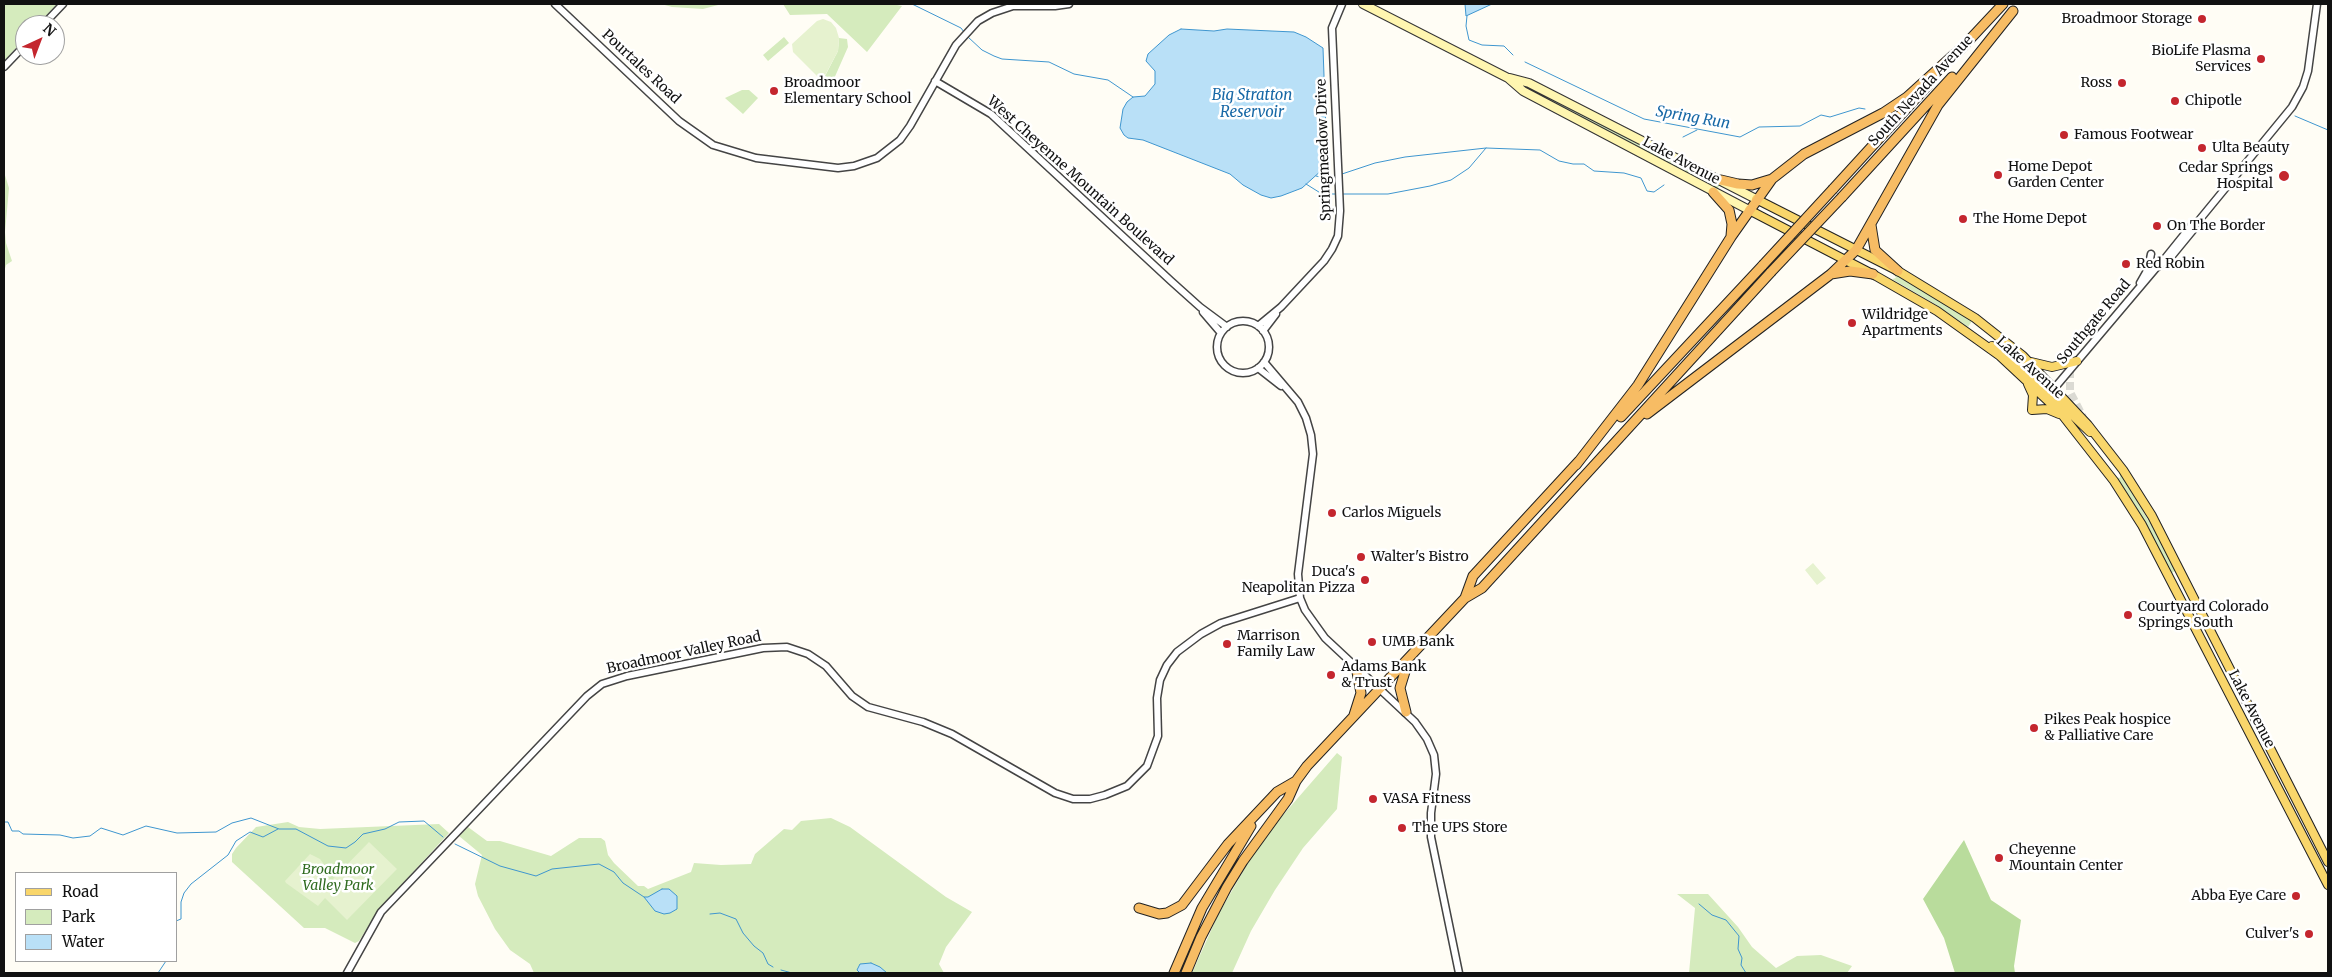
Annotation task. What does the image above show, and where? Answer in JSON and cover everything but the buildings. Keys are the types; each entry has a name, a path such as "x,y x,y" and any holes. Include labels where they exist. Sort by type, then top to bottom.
{"highway":[{"name":"South Nevada Avenue","path":"1576,465 2003,4"},
{"name":"South Nevada Avenue","path":"1610,448 2020,4"},
{"path":"1186,973 1201,937 1227,888 1248,853 1288,799 1296,781 1352,718 1465,598 1482,588 1610,448 1662,402 1831,274 1856,250 1938,105 2013,11"},
{"path":"1465,598 1473,576 1576,465 1638,385 1731,237 1756,199 1772,179 1804,154 1883,114 1907,97 1962,48"},
{"path":"1721,180 1752,185 1772,179"},
{"path":"1714,192 1729,210 1732,224 1731,237"},
{"path":"1871,225 1875,250 1898,271"},
{"path":"1831,274 1850,271 1873,274"},
{"path":"1406,712 1400,688 1408,659"},
{"path":"1352,718 1361,692 1356,667"},
{"path":"1139,908 1159,914 1167,913 1182,905 1228,844 1277,792 1296,781"},
{"path":"1174,973 1190,932 1216,882 1264,807"}],"main road":[{"name":"Lake Avenue","path":"1363,4 1508,78 1529,83 1898,271 1976,318 2026,359 2050,392 2063,416 2110,476 2142,525 2328,885"},
{"name":"Lake Avenue","path":"1508,78 1523,91 1873,274 1937,311 1977,339 2022,376 2050,392 2099,438 2138,492 2168,545 2328,862"},
{"path":"1977,339 2013,358 2050,392"},
{"path":"2026,359 2038,365 2052,367 2077,362"},
{"path":"2022,376 2031,390 2032,410 2047,409 2063,416"}],"street":[{"path":"53,15 63,4"},
{"name":"Pourtales Road","path":"555,4 679,121 713,145 763,159 829,168 854,166 877,158 900,140 935,81"},
{"path":"935,81 960,39 972,26 992,13 1013,6 1069,4"},
{"name":"Springmeadow Drive","path":"1260,329 1332,249 1339,229 1340,211 1332,28 1342,4"},
{"name":"Southgate Road","path":"2050,392 2162,262 2190,226 2196,224 2261,146 2298,97 2308,71 2317,4"},
{"path":"4,68 15,56"},
{"name":"West Cheyenne Mountain Boulevard","path":"935,81 991,114 1200,307 1226,327"},
{"path":"2132,297 2148,269 2151,254"},
{"name":"West Cheyenne Mountain Boulevard","path":"1200,307 1221,333"},
{"path":"1235,322 1244,322 1260,329 1268,345 1264,362 1250,373 1239,373 1225,367 1217,350 1221,333 1226,327 1235,322"},
{"path":"1264,362 1298,402 1306,418 1312,444 1298,565 1300,598 1316,628 1406,712 1427,739 1436,763 1431,837 1459,973"},
{"path":"1258,368 1286,389"},
{"name":"Broadmoor Valley Road","path":"347,973 381,912 587,696 602,684 627,676 763,648 792,648 808,654 826,666 852,696 868,707 923,722 952,734 1055,793 1073,798 1090,799 1127,786 1147,766 1158,736 1157,698 1160,680 1167,664 1178,652 1201,634 1221,623 1300,598"}],"green space":[{"path":"4,4 57,4 47,15 15,15 15,49 4,61"},
{"path":"661,4 722,4 703,9 672,7"},
{"path":"783,4 892,4 902,6 867,52 827,14 790,15"},
{"path":"823,19 831,22 836,28 839,38 838,51 822,81 793,52 792,44 817,21"},
{"path":"784,37 789,43 768,61 763,55"},
{"path":"839,38 847,39 848,47 833,81 825,76 838,51"},
{"path":"1530,89 1720,184 1717,190 1638,148"},
{"path":"742,90 749,90 758,98 743,114 725,98"},
{"path":"4,172 9,188 5,232 6,243 12,261 6,265 4,272"},
{"path":"1894,274 1972,321 1968,327 1935,304 1892,279 1896,278"},
{"path":"2120,473 2176,570 2172,573 2146,525 2115,477 2120,478"},
{"path":"1813,563 1826,578 1817,585 1805,570"},
{"path":"1337,753 1342,757 1337,809 1303,848 1275,890 1251,931 1232,973 1192,973 1218,915 1252,856 1277,822"},
{"path":"831,818 850,827 946,897 972,912 946,947 939,964 944,973 534,973 530,964 510,950 495,929 478,896 475,884 482,855 459,836 468,827 487,841 500,841 551,856 579,838 601,838 605,841 608,855 614,863 638,886 644,886 648,889 691,872 694,863 721,865 751,864 755,854 784,829 792,830 801,821"},
{"name":"Broadmoor Valley Park","path":"288,822 299,827 320,829 439,824 449,833 379,909 359,941 355,943 325,928 304,928 232,862 232,854 236,848 256,827"},
{"path":"1964,840 1991,900 2021,920 2014,966 2015,973 1955,973 1944,938 1923,899"},
{"path":"369,842 397,869 347,920 325,898 318,906 285,881 310,854 320,859 326,867 330,882"},
{"path":"1677,894 1708,894 1738,927 1752,947 1776,968 1797,956 1821,955 1852,966 1847,973 1689,973 1695,908"}],"water":[{"path":"1465,4 1492,4 1466,16"},
{"name":"Big Stratton Reservoir","path":"1181,29 1294,32 1323,48 1327,159 1323,169 1302,188 1271,198 1243,185 1230,174 1143,140 1128,138 1124,135 1120,128 1123,109 1127,102 1133,97 1145,96 1155,84 1155,71 1146,61 1148,54 1169,35"},
{"path":"662,889 669,889 677,896 677,909 670,913 664,914 655,911 644,897 648,897"},
{"path":"871,963 887,973 860,973 857,970 860,964"}],"waterway":[{"path":"912,4 961,28 964,32"},
{"name":"Spring Run","path":"1467,16 1466,26 1469,40 1482,45 1504,46 1513,55"},
{"path":"968,37 982,50 1002,59 1049,62 1074,74 1108,80 1133,97"},
{"name":"Spring Run","path":"1525,62 1644,119 1740,137 1759,127 1800,126 1821,115 1830,117 1859,108 1865,109"},
{"name":"Spring Run","path":"2295,116 2328,130"},
{"path":"1683,137 1697,130"},
{"path":"1342,174 1375,163 1405,157 1486,148 1540,150 1559,161 1584,164 1594,171 1624,173 1641,178 1647,191 1654,192 1664,185"},
{"path":"1342,194 1388,194 1451,180 1469,168 1486,148"},
{"path":"1316,176 1329,179 1336,177"},
{"path":"1306,184 1322,194 1338,194"},
{"path":"4,822 8,822 12,831 19,831 23,834 60,835 73,838 90,836 101,828 123,835 146,826 177,833 216,832 232,823 251,818 279,829 296,829 328,846 346,848 363,834 385,829 399,822 424,821 443,837"},
{"path":"178,920 181,919 181,902 184,893 191,884 228,855 236,841 250,832 263,837 278,829"},
{"path":"455,844 500,866 536,876 552,869 599,864 614,872 623,883 644,897"},
{"path":"1699,904 1712,915 1726,920 1739,936 1738,949 1742,958 1741,965 1746,973"},
{"path":"710,914 720,913 736,919 743,933 763,953 768,964 773,967"},
{"path":"158,973 165,962"},
{"path":"781,970 792,973"},
{"path":"795,973 801,973"},
{"path":"804,973 820,973"}],"tunnel":[{"path":"2070,370 2070,392 2083,417"}],"place":[{"name":"Broadmoor Storage","path":"2202,19"},
{"name":"BioLife Plasma Services","path":"2261,59"},
{"name":"Ross","path":"2122,83"},
{"name":"Broadmoor Elementary School","path":"774,91"},
{"name":"Chipotle","path":"2175,101"},
{"name":"Famous Footwear","path":"2064,135"},
{"name":"Ulta Beauty","path":"2202,148"},
{"name":"Home Depot Garden Center","path":"1998,175"},
{"name":"Cedar Springs Hospital","path":"2284,176"},
{"name":"The Home Depot","path":"1963,219"},
{"name":"On The Border","path":"2157,226"},
{"name":"Red Robin","path":"2126,264"},
{"name":"Wildridge Apartments","path":"1852,323"},
{"name":"Carlos Miguels","path":"1332,513"},
{"name":"Walter's Bistro","path":"1361,557"},
{"name":"Duca's Neapolitan Pizza","path":"1365,580"},
{"name":"Courtyard Colorado Springs South","path":"2128,615"},
{"name":"UMB Bank","path":"1372,642"},
{"name":"Marrison Family Law","path":"1227,644"},
{"name":"Adams Bank & Trust","path":"1331,675"},
{"name":"Pikes Peak hospice & Palliative Care","path":"2034,728"},
{"name":"VASA Fitness","path":"1373,799"},
{"name":"The UPS Store","path":"1402,828"},
{"name":"Cheyenne Mountain Center","path":"1999,858"},
{"name":"Abba Eye Care","path":"2296,896"},
{"name":"Culver's","path":"2309,934"}]}
